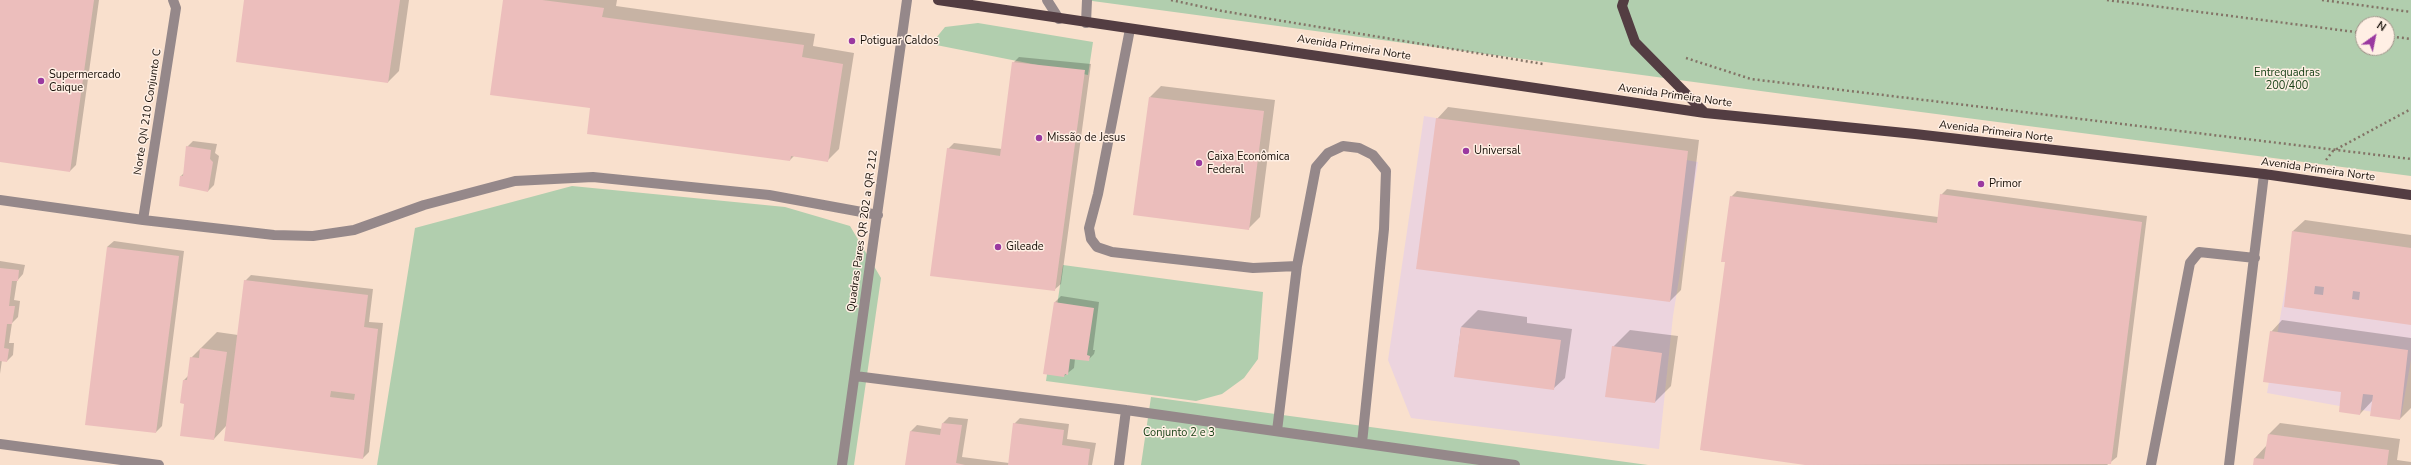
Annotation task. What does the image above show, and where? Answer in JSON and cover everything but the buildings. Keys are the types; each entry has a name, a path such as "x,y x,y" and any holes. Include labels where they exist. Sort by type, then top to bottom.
{"main road":[{"name":"Avenida Primeira Norte","path":"938,0 1705,113 1915,134 2264,174 2411,195"},
{"path":"1624,0 1622,6 1635,42 1705,113"}],"street":[{"name":"Quadras Pares QR 202 a QR 212","path":"842,465 907,0"},
{"path":"1047,0 1059,19"},
{"path":"1086,23 1087,0"},
{"name":"Norte QN 210 Conjunto C","path":"143,220 177,3"},
{"path":"1130,29 1098,194 1089,228 1091,239 1096,247 1112,252 1254,268 1297,266"},
{"path":"1277,431 1297,266 1316,166 1328,153 1344,146 1359,148 1373,155 1386,171 1384,229 1362,442"},
{"path":"2229,465 2264,174"},
{"path":"0,200 143,220 274,235 312,236 354,230 424,205 515,181 593,177 769,195 878,215"},
{"path":"2151,465 2190,263 2199,252 2255,258"},
{"path":"855,376 1126,410 1362,442 1515,465"},
{"path":"1119,465 1126,410"},
{"path":"0,444 159,465"}],"path":[{"path":"1171,0 1222,11 1551,65"},
{"path":"2107,0 2355,32"},
{"path":"2322,0 2411,12"},
{"path":"2395,37 2411,39"},
{"path":"1682,55 1688,59 1751,80 2333,151 2411,159"},
{"path":"2314,181 2333,151 2411,109"}],"shaded area":[{"path":"1424,116 1698,162 1673,316 1659,449 1411,418 1388,360"},
{"path":"2295,232 2411,252 2411,360 2401,417 2267,393"}],"green space":[{"name":"Entrequadras 200/400","path":"1085,0 2411,0 2411,176 1783,94"},
{"path":"978,23 1093,42 1088,75 931,44 945,27"},
{"path":"572,186 785,207 850,226 881,278 854,465 377,465 415,228"},
{"path":"1063,265 1263,292 1258,359 1244,378 1222,394 1196,401 1046,381"},
{"name":"Conjunto 2 e 3","path":"1151,397 1648,465 1141,465"}],"place":[{"name":"Potiguar Caldos","path":"852,41"},
{"name":"Supermercado Caique","path":"41,81"},
{"name":"Missão de Jesus","path":"1039,138"},
{"name":"Universal","path":"1466,151"},
{"name":"Caixa Econômica Federal","path":"1199,163"},
{"name":"Primor","path":"1981,184"},
{"name":"Gileade","path":"998,247"}]}
